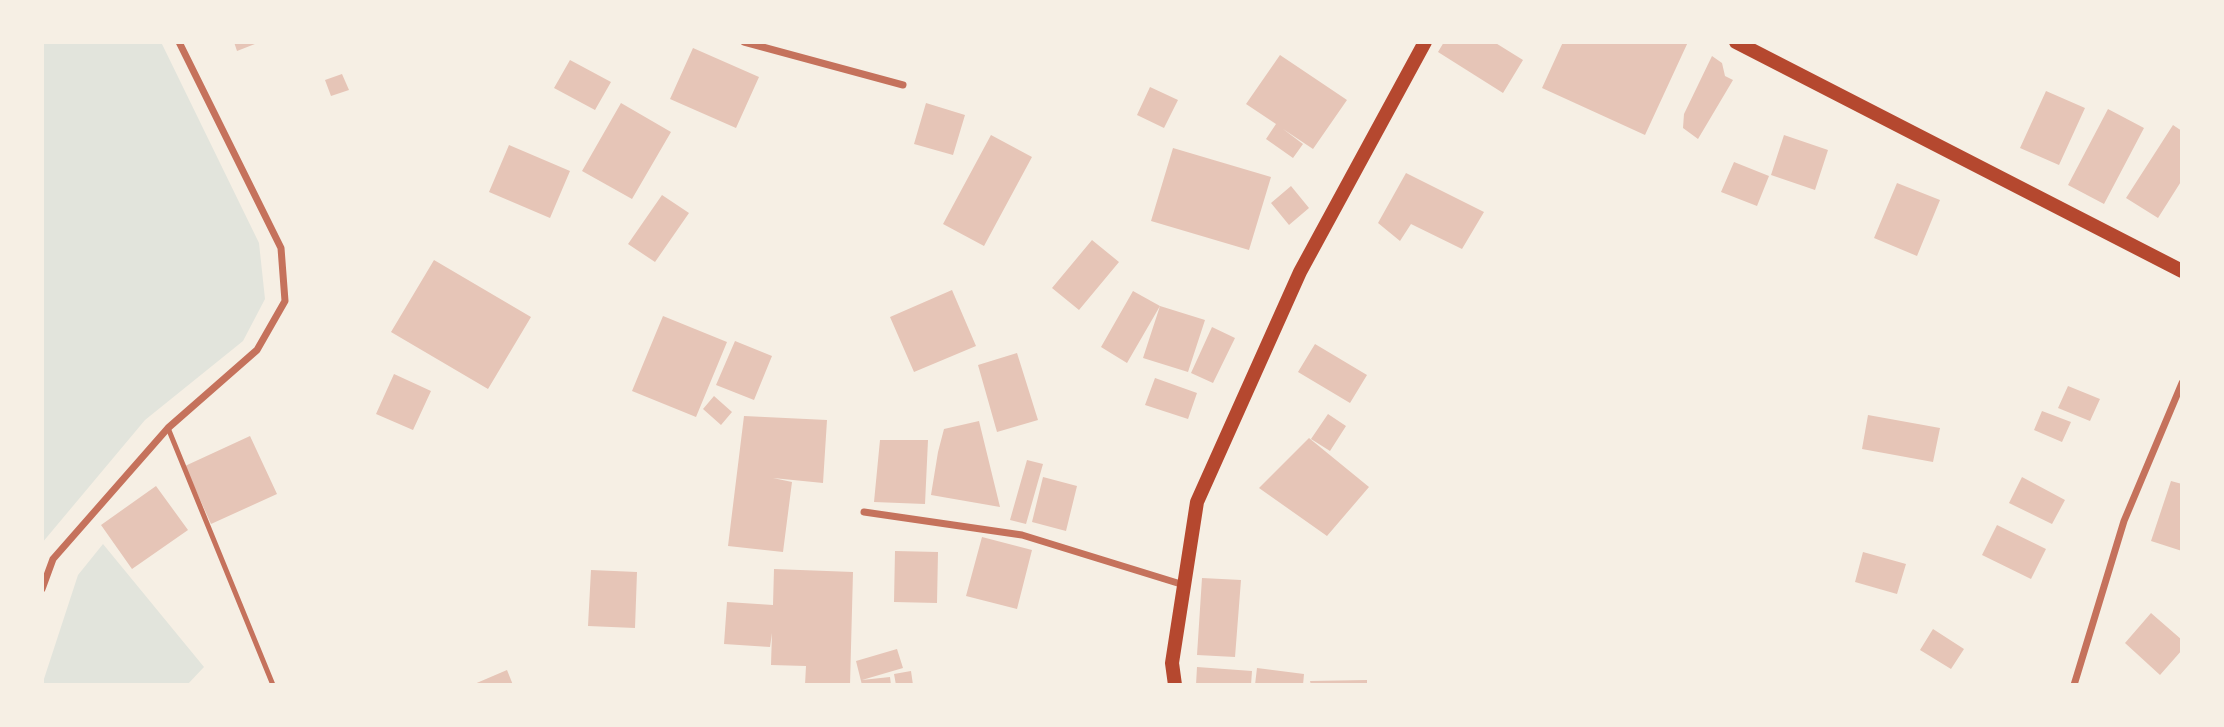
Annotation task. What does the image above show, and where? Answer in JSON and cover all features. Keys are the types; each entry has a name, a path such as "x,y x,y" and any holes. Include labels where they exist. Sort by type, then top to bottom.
{"main road":[{"path":"1175,685 1172,663 1197,502 1300,272 1425,42"},
{"path":"1736,42 2182,271"}],"street":[{"path":"42,589 53,559 167,428 257,350 285,301 281,247 179,42"},
{"path":"744,42 903,85"},
{"path":"2074,685 2124,522 2182,383"},
{"path":"864,512 1022,535 1184,585"}],"lane":[{"path":"167,428 273,685"}],"shaded area":[{"path":"42,42 161,42 259,243 265,299 243,341 145,420 42,543"},
{"path":"103,544 204,667 187,685 42,685 78,575"}],"building":[{"path":"234,42 260,42 237,51"},
{"path":"1444,42 1494,42 1523,60 1503,93 1438,52"},
{"path":"1563,42 1688,42 1645,135 1542,88"},
{"path":"693,48 759,77 736,128 670,99"},
{"path":"1280,55 1347,100 1313,149 1283,129 1303,144 1293,158 1266,139 1276,124 1246,104"},
{"path":"1712,56 1722,63 1725,76 1733,80 1698,139 1683,128 1684,114"},
{"path":"570,60 611,82 595,110 554,88"},
{"path":"342,74 349,90 331,96 325,80"},
{"path":"1150,87 1178,100 1164,128 1137,115"},
{"path":"2046,91 2085,108 2059,165 2020,148"},
{"path":"621,103 671,132 632,199 582,171"},
{"path":"926,103 965,115 953,155 914,144"},
{"path":"2108,109 2144,128 2104,204 2068,185"},
{"path":"2173,125 2182,131 2182,180 2158,218 2126,198"},
{"path":"991,135 1032,157 984,246 943,224"},
{"path":"1784,135 1828,150 1815,190 1771,175"},
{"path":"509,145 570,171 550,218 489,192"},
{"path":"1173,148 1271,177 1249,250 1151,221"},
{"path":"1734,162 1769,176 1757,206 1721,192"},
{"path":"1406,173 1484,212 1462,249 1411,224 1400,241 1378,223"},
{"path":"1897,183 1940,200 1917,256 1874,238"},
{"path":"1291,186 1309,208 1289,225 1271,203"},
{"path":"662,195 689,213 655,262 628,244"},
{"path":"1092,240 1119,262 1079,310 1052,288"},
{"path":"434,260 531,317 488,389 391,332"},
{"path":"952,290 976,346 914,372 890,317"},
{"path":"1133,291 1160,306 1127,363 1101,347"},
{"path":"1160,306 1205,320 1188,372 1143,358"},
{"path":"663,316 727,342 696,417 632,391"},
{"path":"1212,327 1235,338 1213,383 1191,373"},
{"path":"735,341 772,356 754,400 716,385"},
{"path":"1315,344 1367,375 1350,403 1298,372"},
{"path":"1017,353 1038,420 997,432 978,365"},
{"path":"394,374 431,391 413,430 376,414"},
{"path":"1155,378 1197,393 1188,419 1145,405"},
{"path":"2068,386 2100,399 2090,421 2058,408"},
{"path":"714,396 732,412 721,425 703,409"},
{"path":"2042,411 2071,422 2062,442 2034,430"},
{"path":"1328,414 1346,426 1330,451 1311,439"},
{"path":"1868,415 1940,428 1933,462 1862,449"},
{"path":"744,416 827,420 823,483 773,478 792,482 783,552 728,546"},
{"path":"979,421 1000,507 931,495 944,429"},
{"path":"250,436 277,494 211,524 185,466"},
{"path":"1309,438 1369,487 1327,536 1259,488"},
{"path":"880,440 928,440 925,504 874,502"},
{"path":"1027,460 1043,464 1026,524 1010,520"},
{"path":"1043,477 1077,486 1066,531 1032,522"},
{"path":"2022,477 2065,500 2052,524 2009,503"},
{"path":"2171,481 2182,484 2182,551 2151,541"},
{"path":"156,486 188,530 132,569 101,525"},
{"path":"1997,525 2046,549 2031,579 1982,555"},
{"path":"982,537 1032,550 1017,609 966,596"},
{"path":"895,551 938,552 937,603 894,602"},
{"path":"1863,552 1906,564 1897,594 1855,582"},
{"path":"774,569 853,572 850,685 805,685 806,666 771,665 772,633 770,647 724,644 727,602 773,605"},
{"path":"591,570 637,572 635,628 588,626"},
{"path":"1202,578 1241,580 1235,657 1197,655"},
{"path":"2151,613 2182,640 2182,650 2160,675 2125,643"},
{"path":"1933,629 1964,649 1951,669 1920,650"},
{"path":"897,649 903,668 862,680 890,677 891,685 862,685 856,661"},
{"path":"1197,667 1252,671 1251,685 1196,685"},
{"path":"1257,668 1304,674 1303,685 1255,685"},
{"path":"507,670 513,685 472,685"},
{"path":"911,671 913,685 896,685 894,674"},
{"path":"1367,680 1367,685 1311,685 1310,681"}]}
